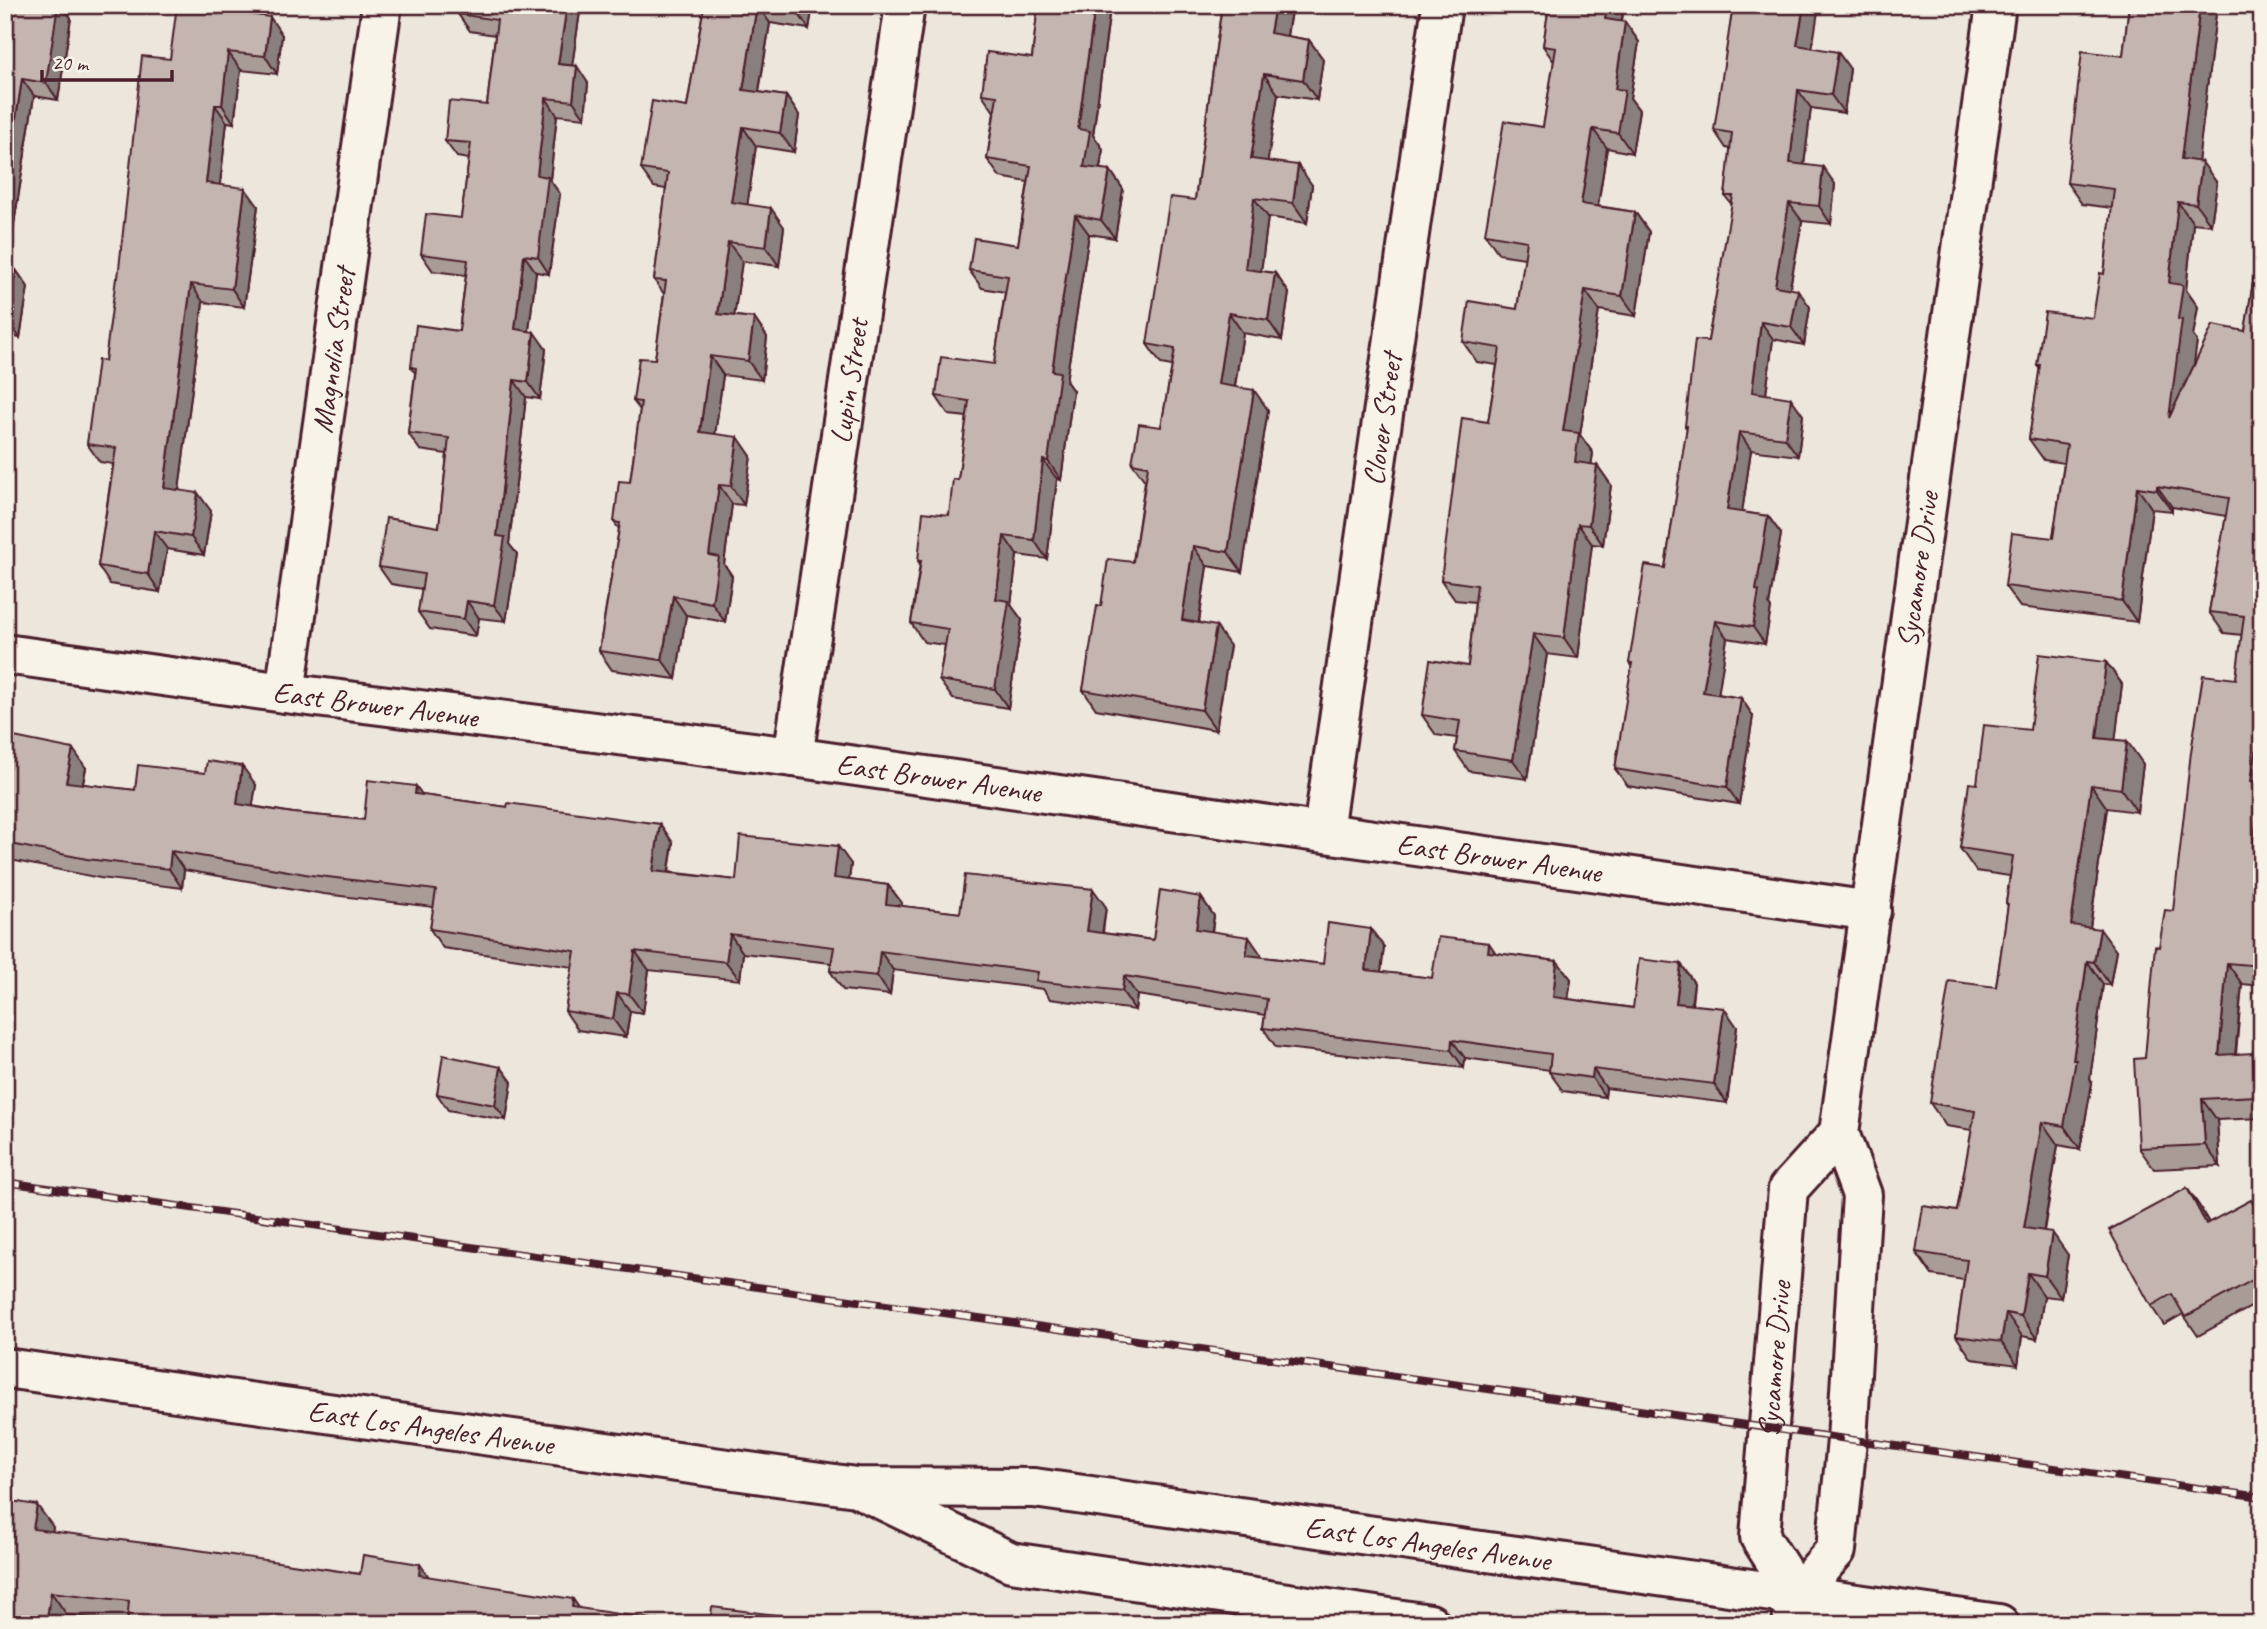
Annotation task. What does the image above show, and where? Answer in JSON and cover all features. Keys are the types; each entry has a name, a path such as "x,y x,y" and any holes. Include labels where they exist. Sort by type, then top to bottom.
{"main road":[{"name":"Magnolia Street","path":"285,693 382,5"},
{"name":"Lupin Street","path":"793,757 905,5"},
{"name":"Clover Street","path":"1323,831 1441,5"},
{"name":"Sycamore Drive","path":"1795,1610 1836,1550 1847,1440 1862,1195 1839,1133 1996,5"},
{"name":"East Brower Avenue","path":"5,654 285,693 793,757 1871,911"},
{"name":"Sycamore Drive","path":"1795,1610 1760,1537 1788,1189 1839,1133"},
{"name":"East Los Angeles Avenue","path":"5,1368 856,1487 1034,1488 1795,1610 1999,1624"},
{"name":"East Los Angeles Avenue","path":"856,1487 1011,1562 1430,1624"}],"building":[{"path":"5,5 58,5 46,83 22,79 5,188"},
{"path":"177,5 235,5 234,12 270,17 265,56 228,52 222,105 215,105 206,183 245,188 232,289 191,284 164,488 198,493 191,537 154,531 148,574 98,566 116,448 87,444 98,360 105,361 118,278 142,56 170,59"},
{"path":"459,5 567,5 558,64 577,66 573,101 546,98 537,175 548,177 538,257 524,255 515,329 534,332 528,382 514,380 497,536 505,537 494,605 467,601 464,619 418,612 424,574 379,567 386,518 439,527 449,438 408,433 416,368 411,367 416,325 459,331 468,260 421,254 426,214 461,218 471,143 445,141 449,101 487,105 497,20 458,14"},
{"path":"704,5 757,5 743,90 786,96 780,133 743,127 731,202 771,208 766,247 728,242 718,314 754,318 748,361 710,356 700,432 738,437 731,486 719,485 709,555 719,557 712,603 673,596 662,660 599,651 620,523 614,522 619,481 630,482 641,402 633,401 639,358 655,359 666,281 654,280 668,173 641,169 652,101 687,107"},
{"path":"764,5 797,5 796,10"},
{"path":"1038,5 1095,5 1078,129 1090,131 1084,167 1110,170 1101,220 1075,215 1052,371 1060,372 1048,461 1043,460 1034,540 1004,536 996,599 1009,601 995,689 939,680 948,629 911,623 921,561 918,561 923,512 949,515 953,479 958,480 969,401 936,396 941,357 994,364 1008,276 969,270 974,238 1018,245 1031,166 987,159 997,96 982,94 987,52 1032,58"},
{"path":"1222,5 1275,5 1270,33 1309,40 1303,80 1264,74 1251,159 1298,165 1293,203 1254,198 1245,269 1275,273 1268,320 1229,313 1218,384 1254,390 1228,552 1193,546 1182,620 1216,626 1202,710 1083,690 1108,559 1133,562 1148,466 1132,463 1139,424 1161,427 1175,349 1147,344 1170,197 1195,200"},
{"path":"1549,5 1607,5 1605,19 1625,22 1615,89 1625,90 1618,133 1593,129 1581,204 1635,212 1622,296 1585,290 1563,431 1579,433 1575,462 1597,465 1589,525 1578,524 1564,638 1533,634 1513,760 1455,751 1460,721 1422,715 1430,660 1468,666 1477,585 1441,580 1462,418 1488,422 1500,348 1463,342 1469,301 1517,309 1527,241 1485,234 1504,121 1543,127 1556,48 1543,46"},
{"path":"1733,5 1804,5 1797,45 1838,52 1831,95 1798,90 1790,163 1823,167 1819,206 1789,203 1775,286 1798,290 1791,327 1761,322 1752,392 1791,398 1785,438 1739,432 1727,510 1768,516 1753,627 1715,621 1703,692 1741,698 1727,787 1615,769 1645,565 1665,568 1687,426 1695,340 1708,341 1733,196 1725,196 1732,133 1714,130"},
{"path":"2129,5 2200,5 2181,159 2202,162 2196,204 2178,202 2169,283 2183,285 2178,319 2182,320 2169,418 2213,325 2245,331 2261,232 2257,230 2262,220 2262,713 2251,781 2261,782 2253,847 2262,848 2262,966 2227,963 2219,1055 2253,1053 2255,1096 2202,1099 2205,1145 2139,1148 2134,1059 2145,1058 2155,946 2159,947 2165,910 2173,911 2191,752 2203,675 2236,679 2244,616 2209,612 2229,498 2157,486 2157,490 2137,487 2122,601 2005,586 2012,533 2053,538 2067,445 2029,439 2040,365 2037,365 2045,312 2093,318 2100,273 2104,274 2114,189 2067,183 2082,51 2123,56"},
{"path":"5,269 16,270 8,321 5,320"},
{"path":"2039,654 2106,662 2097,738 2127,741 2121,789 2091,785 2071,925 2100,929 2094,962 2087,961 2073,1060 2076,1060 2064,1126 2042,1122 2024,1228 2052,1232 2045,1276 2028,1273 2021,1316 2006,1313 2001,1342 1956,1336 1967,1260 1916,1252 1923,1206 1957,1211 1975,1111 1930,1103 1949,981 1996,987 2008,904 2013,856 1960,848 1969,783 1977,784 1984,725 2030,730"},
{"path":"14,737 73,749 66,782 135,790 138,765 205,773 207,761 242,766 237,804 293,813 364,820 368,780 416,786 415,794 507,807 508,803 660,824 653,871 736,880 740,836 838,846 834,878 888,885 886,904 960,913 965,875 1093,889 1087,931 1153,940 1160,890 1201,897 1196,929 1249,937 1246,955 1323,964 1328,923 1371,929 1366,970 1432,978 1438,937 1489,943 1488,952 1557,961 1553,997 1633,1008 1639,959 1681,964 1676,1003 1724,1008 1714,1084 1593,1069 1592,1078 1549,1072 1551,1054 1452,1040 1451,1050 1263,1028 1267,999 1124,976 1122,991 1036,981 1038,972 880,951 877,976 830,971 834,947 730,934 726,962 635,951 629,994 617,993 613,1019 565,1011 575,951 430,929 436,890 311,875 171,851 169,869 87,859 5,843 5,762 9,762"},
{"path":"443,1055 501,1067 495,1105 437,1094"},
{"path":"2187,1188 2206,1224 2251,1200 2262,1219 2262,1275 2185,1317 2172,1294 2151,1306 2109,1230"},
{"path":"2262,1312 2262,1332 2255,1329"},
{"path":"5,1500 37,1505 33,1529 360,1574 363,1555 420,1564 419,1575 573,1599 572,1607 684,1624 127,1624 129,1601 51,1592 46,1624 5,1624"},
{"path":"712,1607 817,1620 816,1623 821,1624 710,1624"}],"railway":[{"path":"5,1182 2262,1497"}]}
